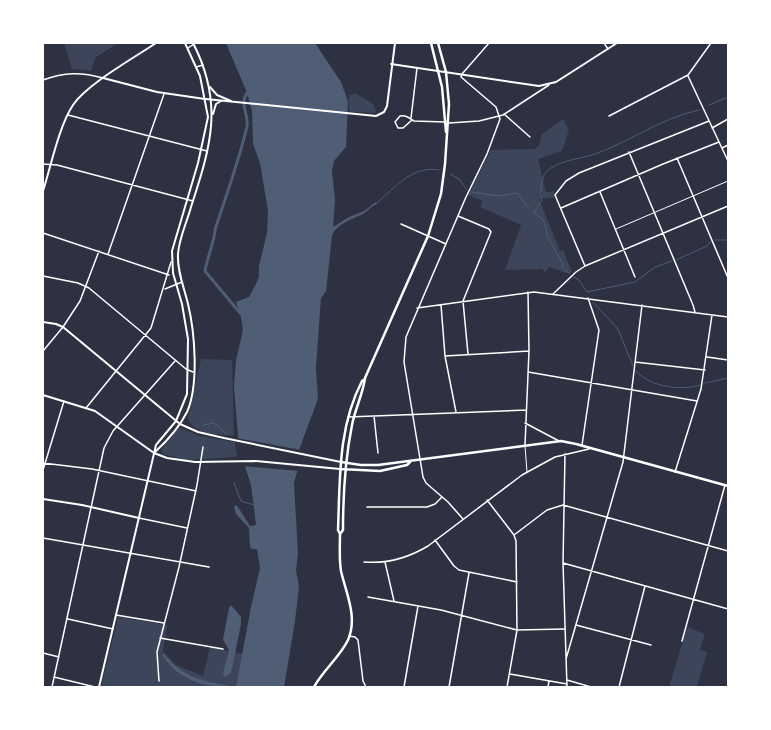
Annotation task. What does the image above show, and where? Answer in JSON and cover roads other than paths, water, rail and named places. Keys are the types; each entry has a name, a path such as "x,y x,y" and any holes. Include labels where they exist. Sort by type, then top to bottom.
{"main road":[{"path":"43,191 67,115 82,94 103,78 156,43"},
{"path":"99,687 156,446 176,421 186,400 189,372 189,345 186,321 171,262 173,244 187,200 208,117 205,99 196,68 185,43"},
{"path":"103,78 164,93 211,100 233,101 366,116 380,114 387,106 391,64 395,43"},
{"path":"431,43 440,71 445,104 447,145"},
{"path":"340,534 343,530 346,463 354,416 365,378 428,236 441,194 447,145 449,104 446,72 438,43"},
{"path":"391,64 537,86 549,85 617,43"},
{"path":"193,44 203,64 209,85 212,117"},
{"path":"209,85 217,95 233,101"},
{"path":"154,453 180,424 192,398 194,372 192,322 178,263 178,251 207,151 212,117 215,107 221,101"},
{"path":"43,322 56,324 63,327 176,421 198,432 346,463 369,466 406,461 411,462"},
{"path":"314,687 344,646 349,636 351,613 340,564 340,534 338,530 341,462 348,416 355,394 365,378"},
{"path":"43,395 95,412 154,453 177,460 201,462 230,460 380,471 407,465 411,462 420,460 524,445 561,442 624,457 727,486"},
{"path":"43,500 90,507 139,518"}],"street":[{"path":"462,519 425,481 412,414 404,351 408,330 417,308 487,154 499,123 500,116 496,107 462,78 461,75 488,43"},
{"path":"604,43 608,49"},
{"path":"609,116 688,75 711,43"},
{"path":"188,48 193,44"},
{"path":"196,68 203,64"},
{"path":"417,68 412,119 403,128 398,128 395,122 400,116 412,119 457,123 479,121 500,116 549,85"},
{"path":"43,80 62,74 75,73 103,78"},
{"path":"688,75 728,161"},
{"path":"108,254 164,93"},
{"path":"504,114 530,137"},
{"path":"67,115 207,151"},
{"path":"712,128 728,119"},
{"path":"585,266 555,193 564,182 575,175 629,152 709,121"},
{"path":"561,208 719,142"},
{"path":"722,148 728,145"},
{"path":"629,152 695,312"},
{"path":"678,158 728,278"},
{"path":"43,164 51,164 193,201"},
{"path":"599,191 625,250 635,277"},
{"path":"553,294 576,272 585,266 728,206"},
{"path":"458,216 489,229 491,234 463,301 468,354"},
{"path":"401,224 446,244"},
{"path":"43,233 169,274"},
{"path":"43,351 63,327 80,301 100,251"},
{"path":"86,408 146,336 154,323 169,274 171,262"},
{"path":"43,276 86,286 175,361 189,372 194,372"},
{"path":"164,289 182,282"},
{"path":"417,308 528,292 588,298 728,317"},
{"path":"524,445 529,351 528,292"},
{"path":"582,447 599,330 588,298"},
{"path":"441,305 445,356 456,412"},
{"path":"566,659 624,457 642,305"},
{"path":"676,472 705,370 712,315"},
{"path":"186,321 192,322"},
{"path":"445,356 529,351"},
{"path":"707,357 728,360"},
{"path":"52,687 68,619 90,507 107,441 175,361"},
{"path":"635,362 705,370"},
{"path":"528,372 697,401"},
{"path":"43,470 64,401"},
{"path":"348,416 526,410"},
{"path":"374,416 378,453"},
{"path":"525,423 561,442"},
{"path":"159,681 157,656 160,638 180,562 196,491 203,447"},
{"path":"364,562 385,562 413,554 436,540 487,500 527,472 549,459 589,449"},
{"path":"510,674 567,686 563,563 565,454"},
{"path":"44,463 99,471 196,491"},
{"path":"682,641 708,546 727,486"},
{"path":"367,507 427,507 436,504 442,497"},
{"path":"487,500 514,535 516,543 517,630 507,687"},
{"path":"514,535 546,510 563,505 728,551"},
{"path":"139,518 187,528"},
{"path":"43,538 209,566"},
{"path":"436,540 454,566 469,573 517,582"},
{"path":"385,562 395,602"},
{"path":"563,563 728,609"},
{"path":"449,687 469,573"},
{"path":"619,687 645,586"},
{"path":"368,597 461,615 517,630 564,629"},
{"path":"404,687 418,606"},
{"path":"116,615 164,623"},
{"path":"68,619 113,629"},
{"path":"576,625 651,646"},
{"path":"349,636 355,637 358,640 363,681 366,687"},
{"path":"160,638 223,649"},
{"path":"43,653 59,657"},
{"path":"54,677 95,687"},
{"path":"567,680 591,687"},
{"path":"548,687 549,681"}],"lane":[{"path":"616,229 728,181"},
{"path":"524,445 527,472"}],"waterway":[{"path":"240,313 205,271 215,230 244,139 247,126 244,101 247,93"},
{"path":"709,105 728,97"},
{"path":"541,192 542,181 546,172 556,165 606,150 671,119 699,110"},
{"path":"377,203 398,184 413,174 430,169 439,170"},
{"path":"450,174 459,179 467,190"},
{"path":"471,192 498,196 517,193 529,208"},
{"path":"534,212 542,201 541,197"},
{"path":"532,211 544,221 548,238 563,264 562,267 569,273"},
{"path":"715,240 728,240"},
{"path":"676,260 707,246 710,242"},
{"path":"574,277 579,280 587,292 635,282 655,267 672,261"},
{"path":"594,303 618,329 633,366"},
{"path":"636,371 649,381 666,386 684,388 700,385"},
{"path":"705,383 728,378"},
{"path":"204,425 214,423 226,433"},
{"path":"234,483 241,501 254,505"}]}
